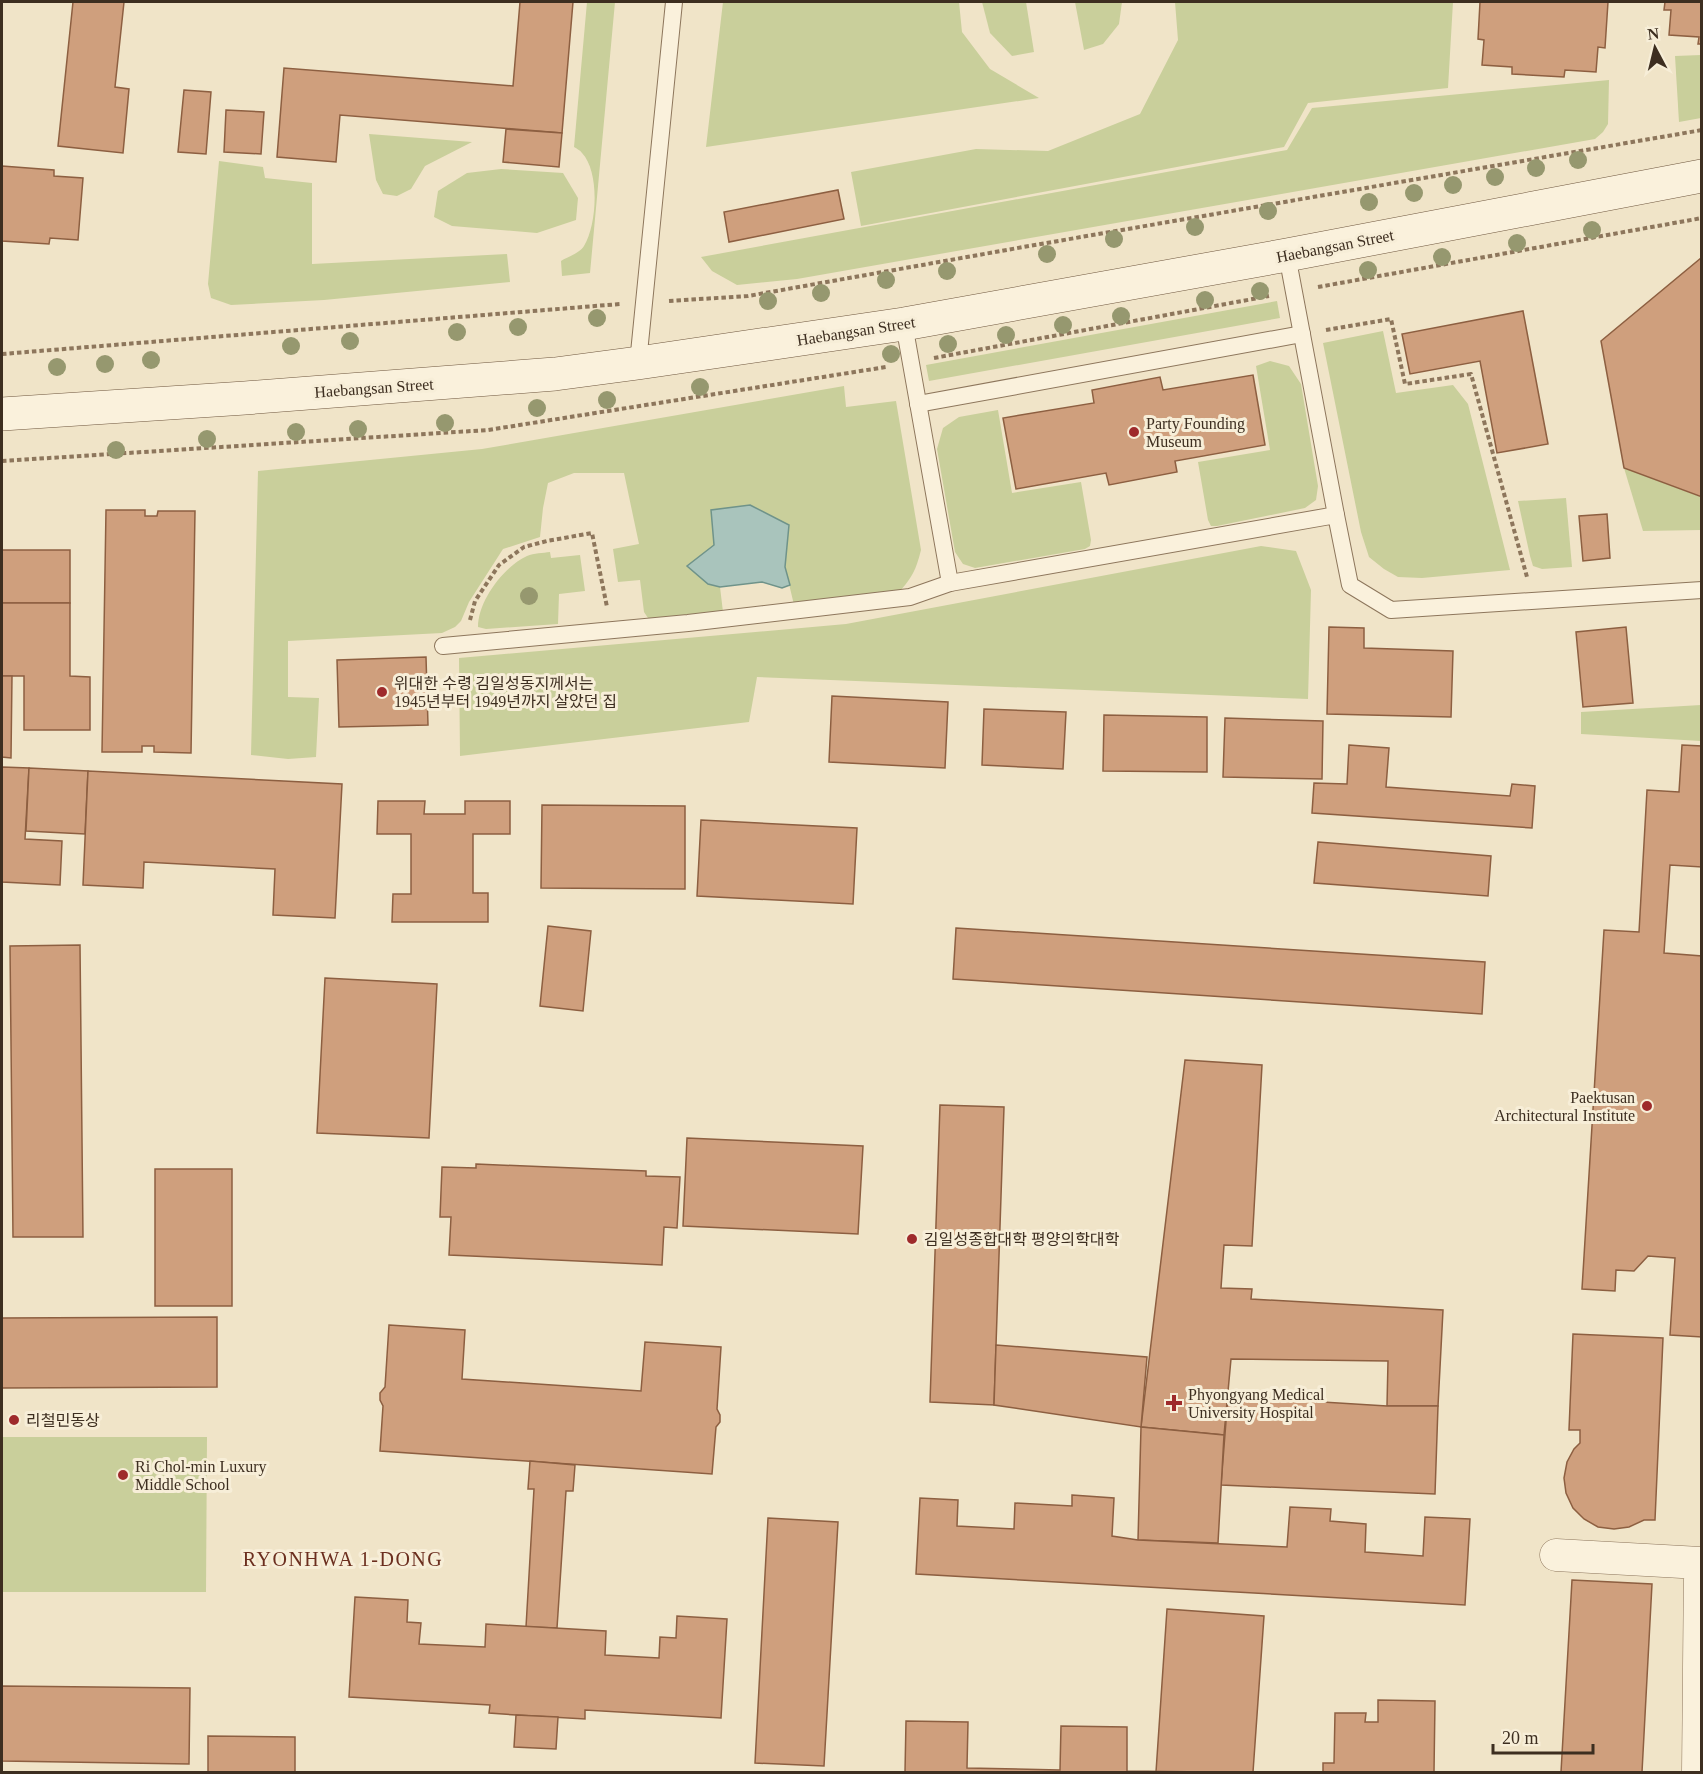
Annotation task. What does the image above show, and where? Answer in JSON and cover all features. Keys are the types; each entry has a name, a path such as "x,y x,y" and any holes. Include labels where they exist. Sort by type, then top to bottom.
{"main road":[{"name":"Haebangsan Street","path":"2,414 555,374 638,363 904,324 1287,255 1701,176"}],"street":[{"path":"1556,1555 1700,1563 1698,1773"}],"lane":[{"path":"638,363 674,2"},
{"path":"1287,255 1350,585 1391,610 1701,590"},
{"path":"904,324 950,583"},
{"path":"918,404 1302,333"},
{"path":"443,646 688,623 910,597 950,583 1336,515"}],"path":[{"path":"2,354 644,302 748,296 1701,130"},
{"path":"1302,333 1391,319 1405,384 1471,374 1533,601"},
{"path":"464,644 475,601 499,565 524,548 547,541 592,533 603,587"}],"green space":[{"path":"587,2 615,2 590,273 562,276 561,261 577,253 584,246 594,212 592,173 582,153 574,147"},
{"path":"723,2 959,2 962,32 990,69 1039,98 706,147"},
{"path":"982,2 1026,2 1034,52 1012,56 990,33"},
{"path":"1075,2 1122,2 1119,24 1103,44 1084,50"},
{"path":"1175,2 1453,2 1448,88 1308,103 1284,147 861,226 851,172 976,149 1048,151 1140,114 1178,40"},
{"path":"1701,55 1701,118 1679,122 1675,56"},
{"path":"1609,80 1608,124 1595,139 797,279 737,285 712,271 701,257 1287,150 1312,108"},
{"path":"369,134 472,142 425,166 411,189 397,196 383,194 376,180"},
{"path":"219,161 263,167 265,178 312,183 312,264 507,254 510,282 324,300 231,305 211,298 208,284"},
{"path":"501,169 563,173 578,198 576,220 537,233 452,226 434,217 438,191 467,173"},
{"path":"1277,301 1280,318 929,381 926,365"},
{"path":"1383,331 1396,393 1453,385 1468,404 1510,570 1422,578 1398,577 1369,557 1361,532 1323,343"},
{"path":"1270,361 1289,366 1301,384 1318,486 1316,500 1305,508 1211,526 1198,462 1270,450 1256,366"},
{"path":"844,386 846,407 896,401 921,550 913,573 899,592 794,605 785,567 789,525 714,545 708,584 720,587 723,612 648,618 644,612 640,580 618,582 613,549 639,544 624,473 574,473 548,483 540,537 503,549 469,602 461,621 455,627 442,633 288,641 288,697 319,698 316,757 288,759 251,755 258,471 482,449"},
{"path":"998,410 1012,493 1081,482 1091,540 1090,546 1085,549 975,568 963,564 955,552 937,449 943,428 959,417"},
{"path":"1624,468 1701,497 1701,530 1643,531"},
{"path":"1566,498 1572,567 1542,569 1533,566 1518,501"},
{"path":"1261,546 1296,551 1311,590 1308,699 757,677 749,722 460,756 459,658 846,624"},
{"path":"550,552 551,558 580,555 585,591 559,594 558,624 486,629 478,627 482,606 501,576 527,556"},
{"path":"1701,705 1701,741 1581,734 1581,712"},
{"path":"2,1437 207,1437 206,1592 2,1592"}],"water":[{"path":"750,505 789,525 785,567 790,585 782,588 762,582 720,587 708,584 687,566 714,545 711,510"}],"building":[{"path":"73,2 124,2 115,87 129,89 123,153 58,146"},
{"path":"520,2 573,2 562,133 340,115 336,162 277,157 284,68 513,86"},
{"path":"1480,2 1608,2 1605,48 1598,47 1596,72 1565,70 1564,77 1512,74 1512,67 1482,65 1484,40 1478,39"},
{"path":"1665,2 1702,2 1702,44 1698,44 1699,37 1669,35 1671,10 1664,10"},
{"path":"184,90 211,92 206,154 178,152"},
{"path":"226,110 264,112 261,154 224,152"},
{"path":"506,129 562,133 559,167 503,162"},
{"path":"2,166 54,170 54,176 83,178 78,240 50,238 49,244 2,241"},
{"path":"838,190 844,219 729,242 724,212"},
{"path":"1701,258 1702,497 1624,468 1601,341"},
{"path":"1523,311 1548,444 1497,453 1480,361 1410,374 1402,334"},
{"name":"Party Founding Museum","path":"1253,375 1265,445 1175,461 1177,472 1109,485 1106,473 1016,489 1003,418 1094,403 1092,390 1160,377 1163,390"},
{"path":"106,510 145,510 145,516 157,516 158,511 195,511 191,753 154,752 154,746 142,746 142,752 102,752"},
{"path":"1607,514 1610,558 1583,561 1579,516"},
{"path":"2,550 70,550 70,603 2,603"},
{"path":"2,603 70,603 70,676 90,677 90,730 24,730 24,676 2,676"},
{"path":"1329,627 1364,628 1364,648 1453,651 1451,717 1327,714"},
{"path":"1626,627 1633,703 1583,707 1576,632"},
{"name":"위대한 수령 김일성동지께서는 1945년부터 1949년까지 살았던 집","path":"426,657 428,725 339,727 337,660"},
{"path":"2,676 12,676 11,758 2,757"},
{"path":"832,696 948,702 945,768 829,762"},
{"path":"984,709 1066,712 1063,769 982,765"},
{"path":"1104,715 1207,717 1207,772 1103,771"},
{"path":"1225,718 1323,721 1322,779 1223,777"},
{"path":"1349,745 1389,748 1386,787 1510,796 1512,784 1535,786 1532,828 1312,813 1314,783 1347,784"},
{"name":"Paektusan Architectural Institute","path":"1682,745 1702,746 1702,867 1670,865 1664,953 1702,956 1702,1337 1670,1335 1675,1258 1648,1256 1634,1271 1616,1270 1615,1291 1582,1289 1604,930 1639,932 1647,790 1679,792"},
{"path":"2,767 29,768 25,839 62,841 60,885 2,882"},
{"path":"29,768 88,771 85,834 26,831"},
{"path":"88,771 342,784 335,918 273,915 275,869 144,862 143,888 83,885"},
{"path":"378,801 425,801 424,814 465,814 465,801 510,801 510,834 473,834 473,893 488,893 488,922 392,922 393,894 411,894 411,834 377,834"},
{"path":"542,805 685,806 685,889 541,888"},
{"path":"701,820 857,828 853,904 697,896"},
{"path":"1318,842 1491,856 1488,896 1314,883"},
{"path":"548,926 591,931 583,1011 540,1006"},
{"path":"956,928 1485,962 1482,1014 953,979"},
{"path":"80,945 83,1237 13,1237 10,946"},
{"path":"325,978 437,984 429,1138 317,1133"},
{"path":"1185,1060 1262,1065 1252,1246 1224,1245 1221,1288 1252,1289 1251,1299 1443,1310 1438,1406 1387,1406 1388,1361 1231,1359 1224,1435 1141,1427"},
{"path":"940,1105 1004,1107 994,1405 930,1402"},
{"path":"687,1138 863,1146 858,1234 683,1226"},
{"path":"476,1164 646,1171 646,1176 680,1177 677,1228 664,1227 662,1265 449,1255 451,1217 440,1217 442,1167 476,1168"},
{"path":"155,1169 232,1169 232,1306 155,1306"},
{"path":"217,1317 217,1387 2,1388 2,1318"},
{"path":"389,1325 465,1330 462,1379 641,1391 645,1342 721,1347 717,1409 720,1422 716,1427 712,1474 380,1451 383,1406 380,1393 385,1387"},
{"path":"1573,1334 1663,1338 1655,1520 1644,1520 1629,1527 1614,1529 1598,1527 1584,1519 1573,1508 1566,1493 1564,1478 1567,1462 1580,1443 1580,1430 1569,1430"},
{"path":"996,1345 1147,1357 1141,1427 994,1405"},
{"path":"1228,1396 1387,1406 1438,1406 1435,1494 1221,1485"},
{"path":"1141,1427 1224,1435 1218,1543 1138,1540"},
{"path":"530,1461 575,1465 573,1491 566,1491 557,1628 526,1627 534,1489 528,1489"},
{"path":"1072,1495 1114,1498 1112,1536 1138,1540 1287,1547 1290,1507 1331,1509 1330,1521 1366,1524 1365,1552 1423,1556 1425,1517 1470,1519 1465,1605 916,1574 920,1498 958,1500 957,1526 1014,1529 1015,1503 1072,1506"},
{"path":"768,1518 838,1522 824,1766 755,1763"},
{"path":"1572,1580 1652,1584 1642,1772 1561,1772"},
{"path":"355,1597 408,1600 407,1622 421,1623 419,1644 485,1647 486,1624 606,1631 605,1655 659,1658 660,1637 676,1638 677,1616 727,1619 721,1718 585,1710 585,1719 489,1713 490,1705 349,1697"},
{"path":"1167,1609 1264,1616 1253,1772 1156,1772"},
{"path":"2,1686 190,1688 189,1764 2,1761"},
{"path":"1378,1700 1435,1701 1434,1772 1323,1772 1323,1763 1334,1763 1335,1713 1366,1713 1365,1722 1378,1722"},
{"path":"516,1715 558,1717 556,1749 514,1747"},
{"path":"906,1721 968,1722 967,1768 1060,1770 1061,1726 1127,1727 1127,1771 1208,1772 905,1772"},
{"path":"208,1736 295,1737 295,1772 208,1772"}],"place":[{"name":"Party Founding Museum","path":"1134,432"},
{"name":"위대한 수령 김일성동지께서는 1945년부터 1949년까지 살았던 집","path":"382,692"},
{"name":"Paektusan Architectural Institute","path":"1647,1106"},
{"name":"김일성종합대학 평양의학대학","path":"912,1239"},
{"name":"Phyongyang Medical University Hospital","path":"1174,1403"},
{"name":"리철민동상","path":"14,1420"},
{"name":"Ri Chol-min Luxury Middle School","path":"123,1475"}],"district":[{"name":"RYONHWA 1-DONG","path":"343,1559"}]}
